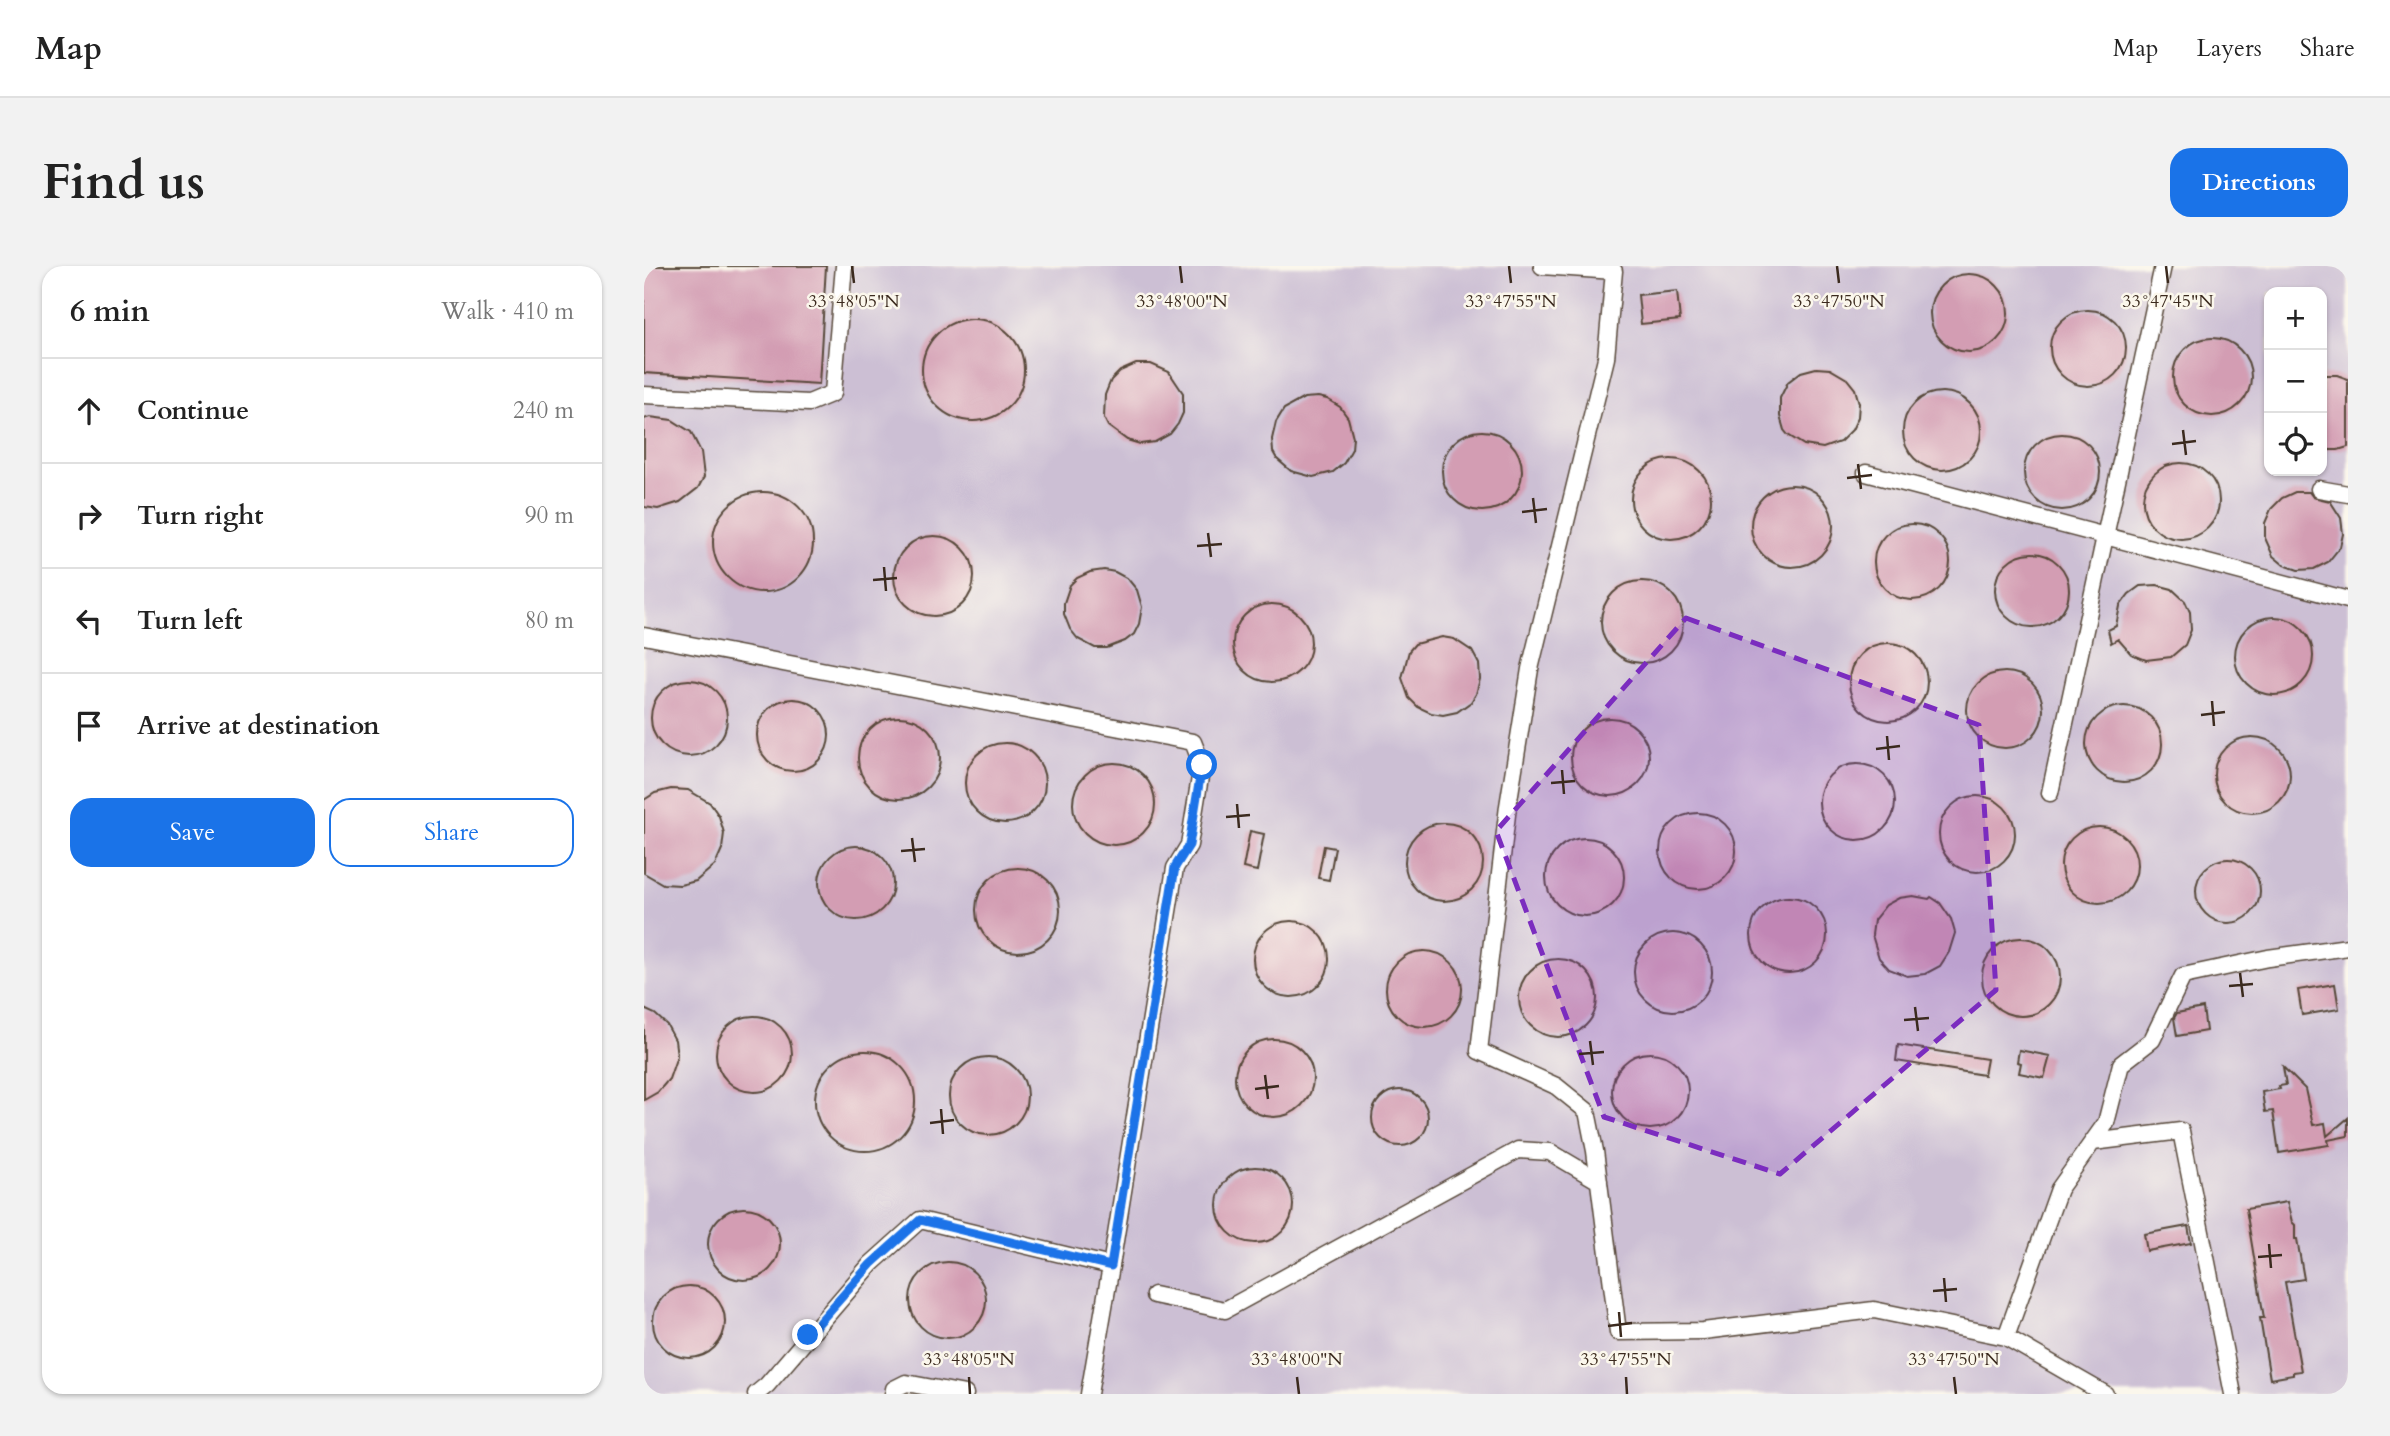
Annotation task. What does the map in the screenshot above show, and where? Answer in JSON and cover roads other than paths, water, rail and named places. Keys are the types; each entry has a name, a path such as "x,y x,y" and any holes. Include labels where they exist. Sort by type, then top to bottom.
{"lane":[{"path":"644,395 809,403 833,393 844,266"},
{"path":"1542,266 1614,271 1606,358 1530,669 1508,806 1479,1051 1556,1086 1587,1111 1599,1181 1618,1332 1703,1331 1874,1310 2006,1337 2105,1394"},
{"path":"2050,793 2163,266"},
{"path":"1866,473 2348,600"},
{"path":"2319,489 2348,494"},
{"path":"644,636 1192,742 1202,765 1189,845 1175,867 1089,1394"},
{"path":"2006,1337 2059,1189 2106,1123 2121,1064 2152,1040 2183,976 2268,958 2348,947"},
{"path":"2093,1142 2181,1130 2233,1394"},
{"path":"1154,1295 1225,1310 1518,1150 1550,1152 1599,1181"},
{"path":"756,1394 767,1385 871,1264 920,1220 1111,1266"},
{"path":"893,1394 894,1389 906,1383 965,1394"}]}
